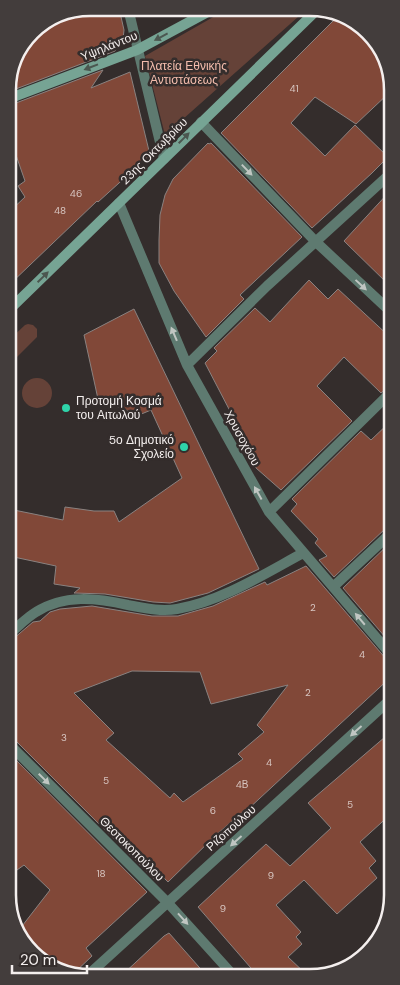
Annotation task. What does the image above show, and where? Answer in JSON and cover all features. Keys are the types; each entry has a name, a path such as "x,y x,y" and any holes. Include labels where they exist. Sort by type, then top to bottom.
{"main road":[{"name":"Υψηλάντου","path":"16,96 137,50 200,16"},
{"name":"23ης Οκτωβρίου","path":"16,303 311,16"}],"street":[{"path":"130,16 164,159"},
{"path":"201,122 316,242 384,306"},
{"path":"187,365 268,286 384,180"},
{"name":"Χρυσοχόου","path":"119,203 187,365 269,512 384,647"},
{"path":"269,512 384,399"},
{"path":"333,587 384,540"},
{"path":"16,628 35,612 56,602 77,598 99,600 152,610 176,610 202,603 251,581 303,553"},
{"name":"Ριζοπούλου","path":"95,969 384,705"},
{"name":"Θεοτοκοπούλου","path":"16,751 168,903 228,969"}],"green space":[{"name":"Πλατεία Εθνικής Αντιστάσεως","path":"215,16 299,16 165,135 145,56"},
{"path":"25,325 33,325 37,329 37,337 16,358 16,333"},
{"path":"37,378 48,382 52,393 48,404 37,408 26,404 22,393 26,382"}],"building":[{"path":"90,16 121,16 124,30 123,39 115,51 16,89 19,71 31,45 41,34 66,20"},
{"path":"333,21 343,24 359,34 369,45 381,71 384,98 356,124 315,97 291,123 325,156 355,125 384,153 384,161 312,228 221,133"},
{"path":"103,70 91,88 130,72 150,155 97,201 16,278 16,205 25,197 18,186 25,181 16,155 16,103"},
{"path":"208,143 211,143 302,237 240,295 244,299 206,337 174,291 159,263 159,240 160,215 165,195 173,179"},
{"path":"384,198 384,280 344,241"},
{"path":"309,280 328,299 338,289 384,332 384,391 381,393 344,357 317,386 352,421 281,490 256,468 230,411 205,363 217,351 214,348 255,308 270,322"},
{"name":"5ο Δημοτικό Σχολείο","path":"134,309 259,569 208,593 170,603 105,594 74,593 80,588 54,584 56,566 16,557 16,510 63,520 65,507 94,511 114,511 119,522 182,478 151,410 139,415 98,399 84,335"},
{"path":"384,428 384,530 334,577 319,560 327,556 315,543 318,539 291,511 297,504 292,499 361,431 371,440"},
{"path":"384,549 384,636 343,588"},
{"path":"306,566 384,657 384,683 246,811 216,835 168,882 163,877 157,882 16,741 16,636 33,622 40,621 50,612 60,609 92,606 152,616 178,616 213,606 265,582 267,585","holes":["132,671 200,672 211,704 288,685 257,725 264,732 238,754 243,759 183,802 174,793 170,798 106,740 114,733 74,693"]},
{"path":"384,738 384,820 360,842 376,861 369,868 377,878 337,914 304,880 276,905 301,932 296,937 302,944 288,957 301,969 252,969 198,907 266,844 290,866 331,828 308,803"},
{"path":"16,760 147,892 86,948 92,956 80,968 75,967 57,961 41,951 34,944 23,925 50,890 24,865 16,871"},
{"path":"169,933 201,969 129,969"}],"place":[{"name":"Προτομή Κοσμά του Αιτωλού","path":"66,408"},
{"name":"5ο Δημοτικό Σχολείο","path":"184,447"}]}
